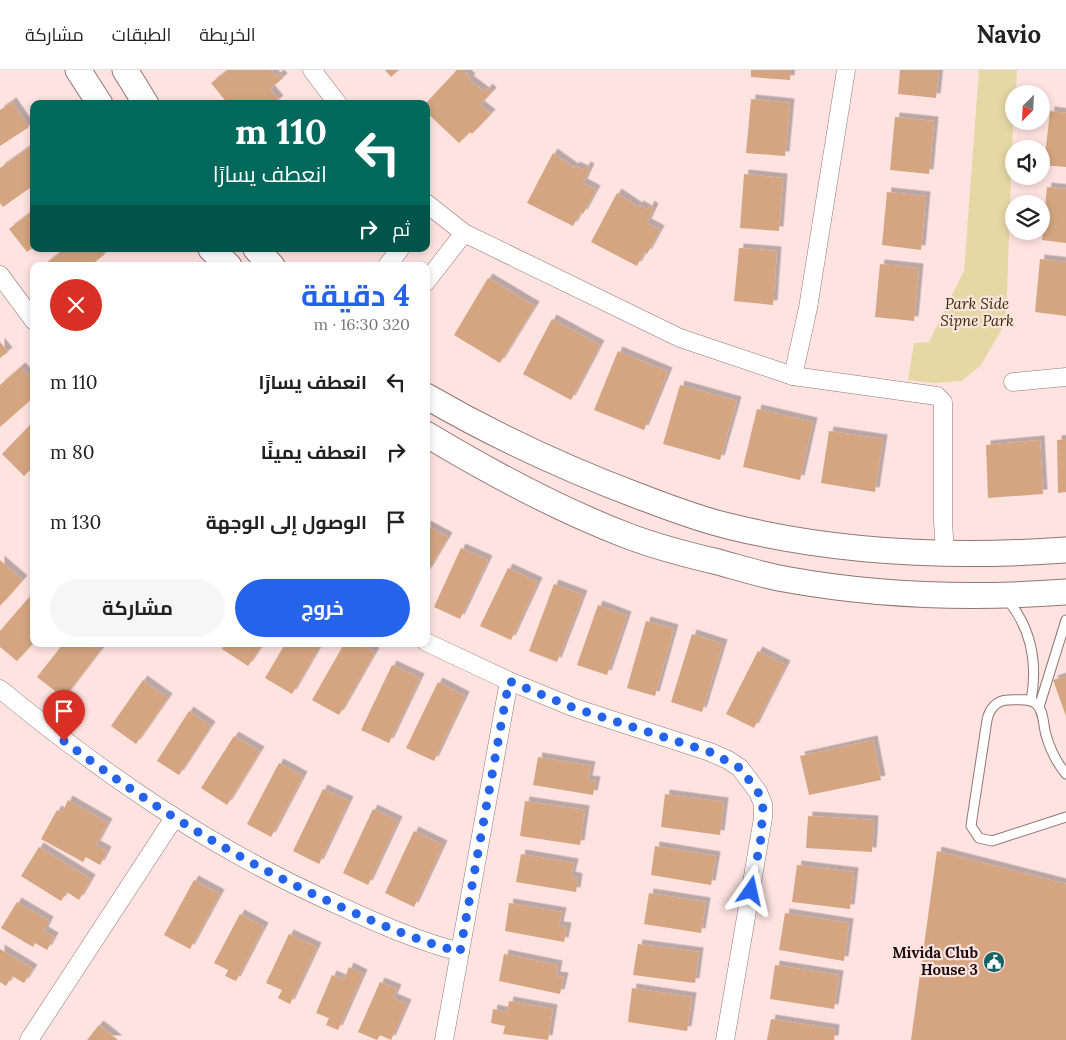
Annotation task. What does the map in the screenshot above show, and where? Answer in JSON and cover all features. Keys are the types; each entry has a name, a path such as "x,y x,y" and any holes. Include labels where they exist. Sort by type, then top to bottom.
{"street":[{"path":"78,70 97,100"},
{"path":"125,70 144,100"},
{"path":"312,70 335,100"},
{"path":"793,376 808,308 846,70"},
{"path":"430,208 464,233 680,338 793,376 937,396 943,402 943,521 945,554"},
{"path":"430,277 464,233"},
{"path":"214,252 225,262"},
{"path":"259,252 268,262"},
{"path":"390,262 398,252"},
{"path":"0,275 30,316"},
{"path":"1013,382 1066,377"},
{"path":"430,398 474,423 577,472 668,507 726,526 785,538 945,554 1066,550"},
{"path":"430,436 471,462 567,510 629,536 694,556 783,579 896,593 1005,597 1066,592"},
{"path":"430,644 509,681 574,708 710,752 740,768 758,792 763,804 762,832 725,1040"},
{"path":"444,1040 509,681"},
{"path":"0,689 101,768 174,818 297,888 426,943 460,952"},
{"path":"30,1040 174,818"}],"lane":[{"path":"1005,597 1015,609 1030,638 1035,669 1031,701"},
{"path":"1066,620 1039,707 1053,754 1066,774"},
{"path":"1039,707 1031,701 1005,700 998,702 988,713 971,826 979,838 992,841 1066,817"}],"green space":[{"name":"Park Side Sipne Park","path":"979,70 1017,70 1016,85 1005,85 1005,130 1013,130 1012,140 1005,140 1005,185 1011,185 1010,195 1005,195 1005,240 1009,240 1006,322 981,365 962,381 933,383 908,380 914,343 929,342 964,271"}],"building":[{"path":"228,70 271,70 276,77 280,74 283,78 270,89 279,100 225,100 211,83"},
{"path":"385,70 399,70 391,77"},
{"path":"457,70 462,70 471,78 469,80 485,92 488,88 492,92 480,105 491,114 472,134 470,132 459,143 430,116 429,100"},
{"path":"751,70 791,70 790,80 751,77"},
{"path":"900,70 939,70 936,98 898,94"},
{"path":"751,99 790,103 785,156 746,153"},
{"path":"12,102 29,127 0,146 0,110"},
{"path":"1050,111 1066,113 1066,167 1050,166 1050,140 1047,140 1048,130 1050,130"},
{"path":"895,117 934,121 929,174 890,170"},
{"path":"30,147 30,188 3,207 0,203 0,168"},
{"path":"553,153 574,168 575,166 584,170 586,166 590,168 583,183 596,190 583,214 580,213 573,226 527,203"},
{"path":"744,174 783,178 779,231 740,228"},
{"path":"1047,187 1066,189 1066,243 1042,240 1050,240 1050,195 1046,195"},
{"path":"887,192 926,196 921,250 882,245"},
{"path":"617,193 638,207 639,205 648,210 650,205 654,208 647,223 660,230 647,254 644,252 637,266 591,242"},
{"path":"30,213 30,250 27,252 9,229"},
{"path":"739,248 777,251 773,305 734,301"},
{"path":"61,252 103,252 105,254 95,262 48,262"},
{"path":"1040,259 1066,262 1066,316 1035,312"},
{"path":"880,264 919,268 914,321 875,317"},
{"path":"488,278 535,306 500,363 454,335"},
{"path":"552,319 600,345 571,400 523,374"},
{"path":"0,342 8,352 0,358"},
{"path":"618,351 668,372 644,430 594,410"},
{"path":"21,367 30,377 30,401 0,427 0,385"},
{"path":"680,385 737,401 720,460 663,444"},
{"path":"757,409 813,422 800,480 743,467"},
{"path":"30,425 30,470 24,476 2,454"},
{"path":"829,431 883,439 875,492 821,483"},
{"path":"1066,439 1066,492 1058,493 1057,440"},
{"path":"1040,440 1043,494 988,498 986,445"},
{"path":"430,527 448,537 430,567"},
{"path":"461,548 488,560 460,619 434,607"},
{"path":"0,560 23,580 0,606"},
{"path":"508,568 538,582 511,640 480,626"},
{"path":"554,584 583,595 557,662 529,651"},
{"path":"30,596 30,646 17,661 0,647 0,631"},
{"path":"598,605 627,616 607,675 577,665"},
{"path":"646,621 674,629 655,696 627,688"},
{"path":"692,634 723,644 702,712 671,702"},
{"path":"61,647 95,647 100,651 64,698 37,677"},
{"path":"223,647 261,647 248,666 222,649"},
{"path":"283,647 319,647 292,694 265,678"},
{"path":"342,647 366,647 375,652 339,715 312,700"},
{"path":"758,651 786,665 754,728 726,714"},
{"path":"392,665 420,678 389,743 361,730"},
{"path":"1066,676 1066,716 1053,680"},
{"path":"143,680 168,698 136,744 111,726"},
{"path":"438,682 465,696 434,761 406,748"},
{"path":"189,711 211,726 179,775 157,761"},
{"path":"234,736 260,751 227,805 201,788"},
{"path":"873,740 881,780 809,795 800,756"},
{"path":"538,757 591,766 588,780 596,781 593,795 533,785"},
{"path":"279,763 303,776 271,837 247,824"},
{"path":"323,789 349,801 319,864 293,851"},
{"path":"665,794 724,802 720,835 661,827"},
{"path":"68,800 108,823 96,845 107,851 100,865 86,857 83,862 41,839 57,810 62,813"},
{"path":"525,801 585,810 580,845 520,836"},
{"path":"373,809 398,821 368,885 343,873"},
{"path":"808,816 874,820 872,852 806,848"},
{"path":"414,831 443,845 414,907 385,893"},
{"path":"655,846 716,856 711,885 651,875"},
{"path":"39,847 91,879 79,900 67,892 61,901 21,876"},
{"name":"Mivida Club House 3","path":"937,851 1066,884 1066,1040 911,1040"},
{"path":"521,854 574,863 571,876 578,878 576,892 516,882"},
{"path":"797,865 854,872 850,909 792,902"},
{"path":"194,880 220,894 190,949 164,935"},
{"path":"649,893 706,902 701,933 644,924"},
{"path":"17,902 49,921 44,931 54,937 47,950 35,943 33,947 1,928"},
{"path":"509,903 562,912 559,926 567,927 564,942 505,931"},
{"path":"785,913 849,923 844,961 779,950"},
{"path":"240,914 264,927 236,981 225,976 228,970 214,963"},
{"path":"289,934 317,947 290,1004 278,998 282,990 266,983"},
{"path":"638,944 699,952 695,983 633,975"},
{"path":"0,949 33,969 24,983 12,976 6,986 0,982"},
{"path":"504,954 558,965 556,976 564,977 560,994 499,981"},
{"path":"775,965 839,975 834,1009 770,999"},
{"path":"349,967 363,974 338,1030 326,1025 329,1018 316,1013 332,975 344,980"},
{"path":"380,982 397,989 393,998 407,1004 391,1040 380,1035 377,1040 358,1032"},
{"path":"632,988 692,997 687,1031 628,1022"},
{"path":"509,1001 553,1009 548,1040 503,1034 505,1026 491,1023 493,1009 507,1012"},
{"path":"771,1019 835,1029 834,1040 767,1040"},
{"path":"99,1025 118,1040 87,1040"}],"place":[{"name":"Mivida Club House 3","path":"994,962"}],"route":[{"path":"64,741 152,805 215,843 297,888 426,943 460,952 509,681 574,708 710,752 740,768 758,792 763,804 761,838 751,891"}]}
